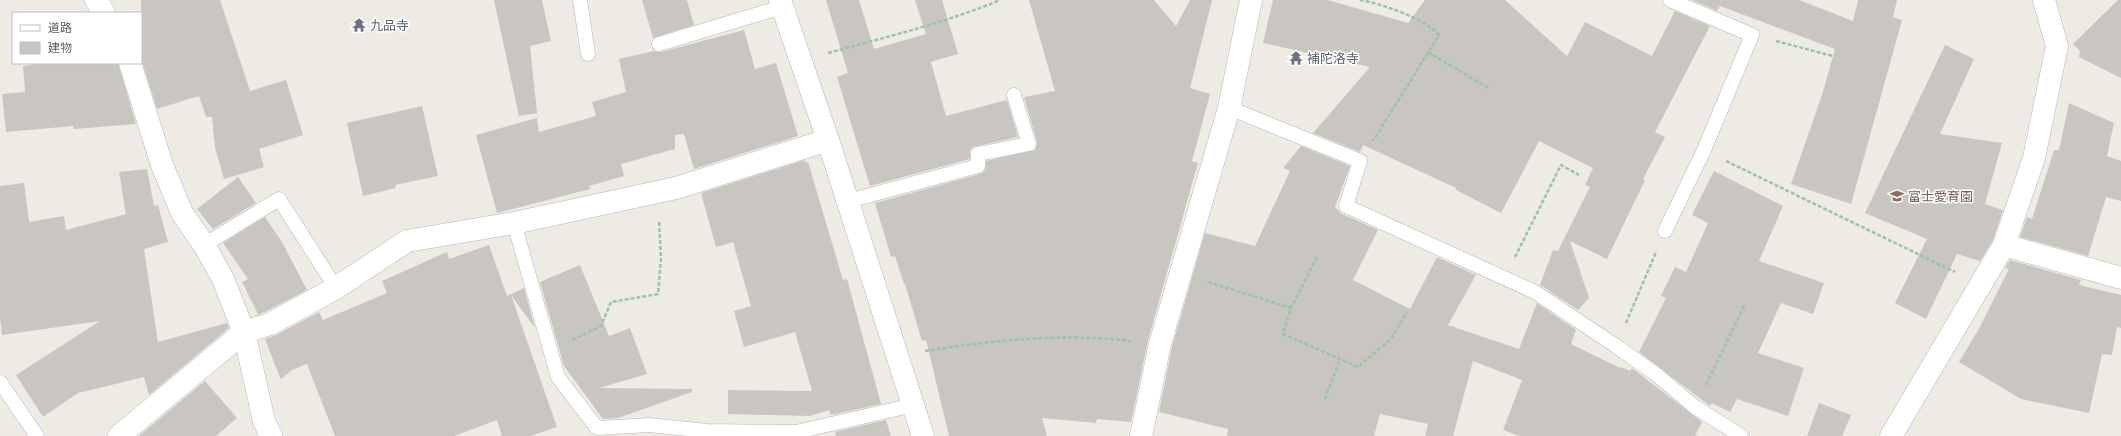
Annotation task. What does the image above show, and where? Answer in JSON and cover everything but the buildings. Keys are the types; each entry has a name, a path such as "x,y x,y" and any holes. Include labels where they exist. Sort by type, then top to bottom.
{"street":[{"path":"96,0 103,12"},
{"path":"1141,436 1160,344 1229,108 1251,0"},
{"path":"1891,436 2004,244 2034,158 2057,46 2044,0"},
{"path":"781,3 828,140 923,436"},
{"path":"130,64 162,165 182,213 204,245 223,279 244,332 264,421 271,436"},
{"path":"119,436 244,332 270,324 336,288 407,241 514,223 676,188 828,140"},
{"path":"2004,244 2121,278"}],"lane":[{"path":"580,0 588,54"},
{"path":"1665,231 1704,150 1752,35 1670,0"},
{"path":"659,44 781,3"},
{"path":"848,201 978,166 978,154 1028,144 1014,95"},
{"path":"1229,108 1360,161 1346,206 1535,292 1657,375 1695,407 1741,436"},
{"path":"204,245 279,199 336,288"},
{"path":"514,223 558,377 596,428 649,426 707,434 796,432 914,405"},
{"path":"0,382 37,436"}],"path":[{"path":"801,60 907,32 977,10 1000,0"},
{"path":"1360,0 1383,4 1432,27 1438,35 1360,161"},
{"path":"1752,35 1833,56"},
{"path":"1428,52 1488,88"},
{"path":"1704,150 1980,285"},
{"path":"1512,262 1561,165 1579,175"},
{"path":"550,348 601,326 611,302 658,294 661,259 657,192"},
{"path":"1616,346 1665,231"},
{"path":"1316,257 1291,308 1283,334 1358,367 1391,339 1407,312"},
{"path":"1180,274 1291,308"},
{"path":"1695,407 1745,304"},
{"path":"897,356 974,344 1026,338 1102,338 1160,344"},
{"path":"1325,399 1340,359"}],"place":[{"name":"九品寺","path":"359,25"},
{"name":"補陀洛寺","path":"1296,58"},
{"name":"富士愛育園","path":"1897,196"}]}
